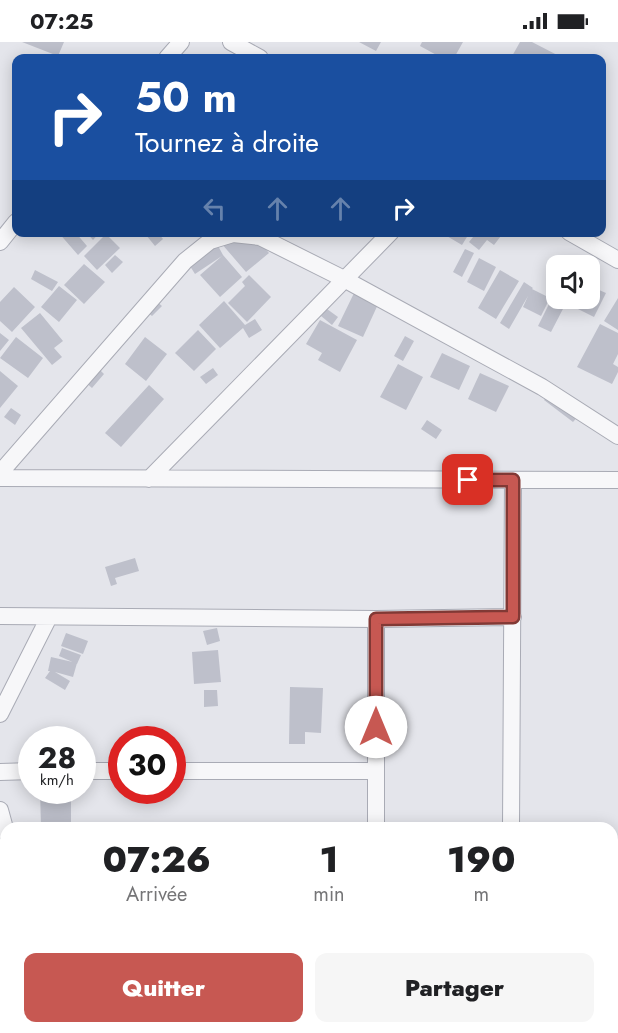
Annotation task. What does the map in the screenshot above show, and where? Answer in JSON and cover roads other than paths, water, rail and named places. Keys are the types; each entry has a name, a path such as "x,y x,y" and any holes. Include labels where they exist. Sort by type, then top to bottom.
{"street":[{"path":"170,54 181,42"},
{"path":"231,42 253,54"},
{"path":"0,242 12,227"},
{"path":"0,473 185,261 210,241 223,237"},
{"path":"260,237 344,279 542,387 618,436"},
{"path":"149,478 386,237"},
{"path":"578,237 618,260"},
{"path":"0,478 618,480"},
{"path":"511,822 513,480"},
{"path":"0,616 376,619 513,617"},
{"path":"0,714 49,616"},
{"path":"376,619 376,822"},
{"path":"0,771 18,771"},
{"path":"186,771 376,771"}]}
